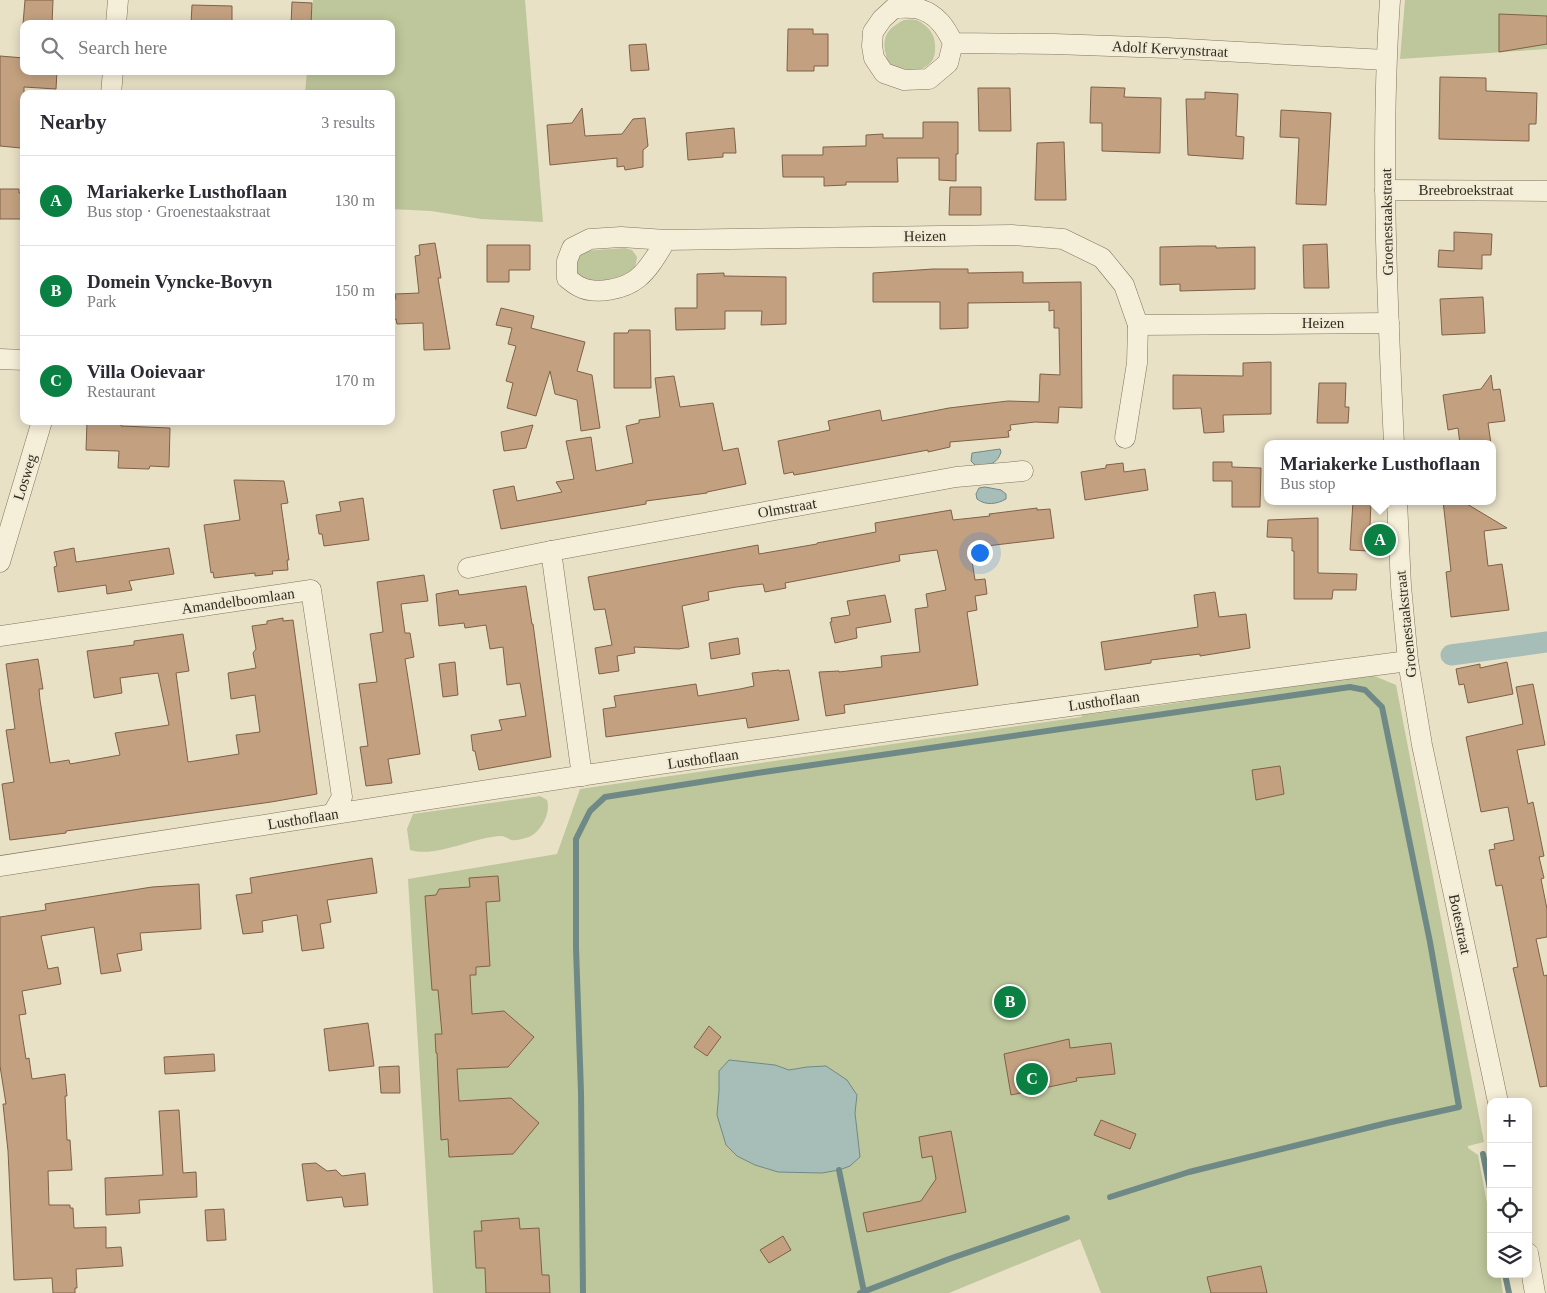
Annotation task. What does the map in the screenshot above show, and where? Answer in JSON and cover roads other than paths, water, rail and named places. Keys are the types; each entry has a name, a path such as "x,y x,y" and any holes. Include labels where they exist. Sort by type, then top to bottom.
{"street":[{"path":"116,20 118,0"},
{"name":"Groenestaakstraat","path":"1390,0 1386,60 1385,190 1388,323 1394,440"},
{"name":"Adolf Kervynstraat","path":"953,43 1158,47 1386,60"},
{"path":"111,90 112,75"},
{"name":"Breebroekstraat","path":"1385,190 1547,191"},
{"name":"Heizen","path":"666,240 656,257 638,278 622,287 600,291 580,288 567,278 567,261 572,248 590,239 621,237 666,240 1012,235 1063,239 1102,258 1124,286 1138,324 1137,363 1125,438"},
{"name":"Heizen","path":"1138,324 1388,323"},
{"path":"0,359 20,360"},
{"name":"Losweg","path":"0,562 41,425"},
{"name":"Olmstraat","path":"468,568 956,477 1023,472"},
{"name":"Groenestaakstraat","path":"1397,505 1401,586 1408,661 1422,745"},
{"path":"552,551 582,776"},
{"name":"Amandelboomlaan","path":"0,636 310,590 342,798 333,814"},
{"name":"Lusthoflaan","path":"0,866 582,776 1075,704 1408,661"},
{"name":"Botestraat","path":"1422,745 1497,1098"},
{"path":"1532,1267 1539,1291"}],"water":[{"path":"1000,449 1001,452 997,460 992,464 976,466 971,461 972,453"},
{"path":"985,487 1001,490 1006,494 1006,499 992,503 980,501 977,499 976,494 979,488"},
{"path":"729,1060 775,1065 789,1070 826,1066 847,1080 857,1095 855,1113 860,1157 850,1166 822,1173 778,1172 755,1165 737,1156 726,1145 717,1115 719,1071"}],"waterway":[{"path":"1451,655 1547,642"},
{"path":"583,1293 581,1092 576,948 576,839 590,811 605,797 764,772 1350,687 1365,690 1382,707 1430,942 1459,1107 1189,1172 1110,1197"},
{"path":"1483,1154 1490,1188"},
{"path":"839,1170 864,1292"},
{"path":"860,1293 949,1259 1067,1218"},
{"path":"1506,1278 1509,1293"}],"place":[{"name":"Mariakerke Lusthoflaan","path":"1380,540"},
{"name":"Domein Vyncke-Bovyn","path":"1010,1002"},
{"name":"Villa Ooievaar","path":"1032,1079"}]}
